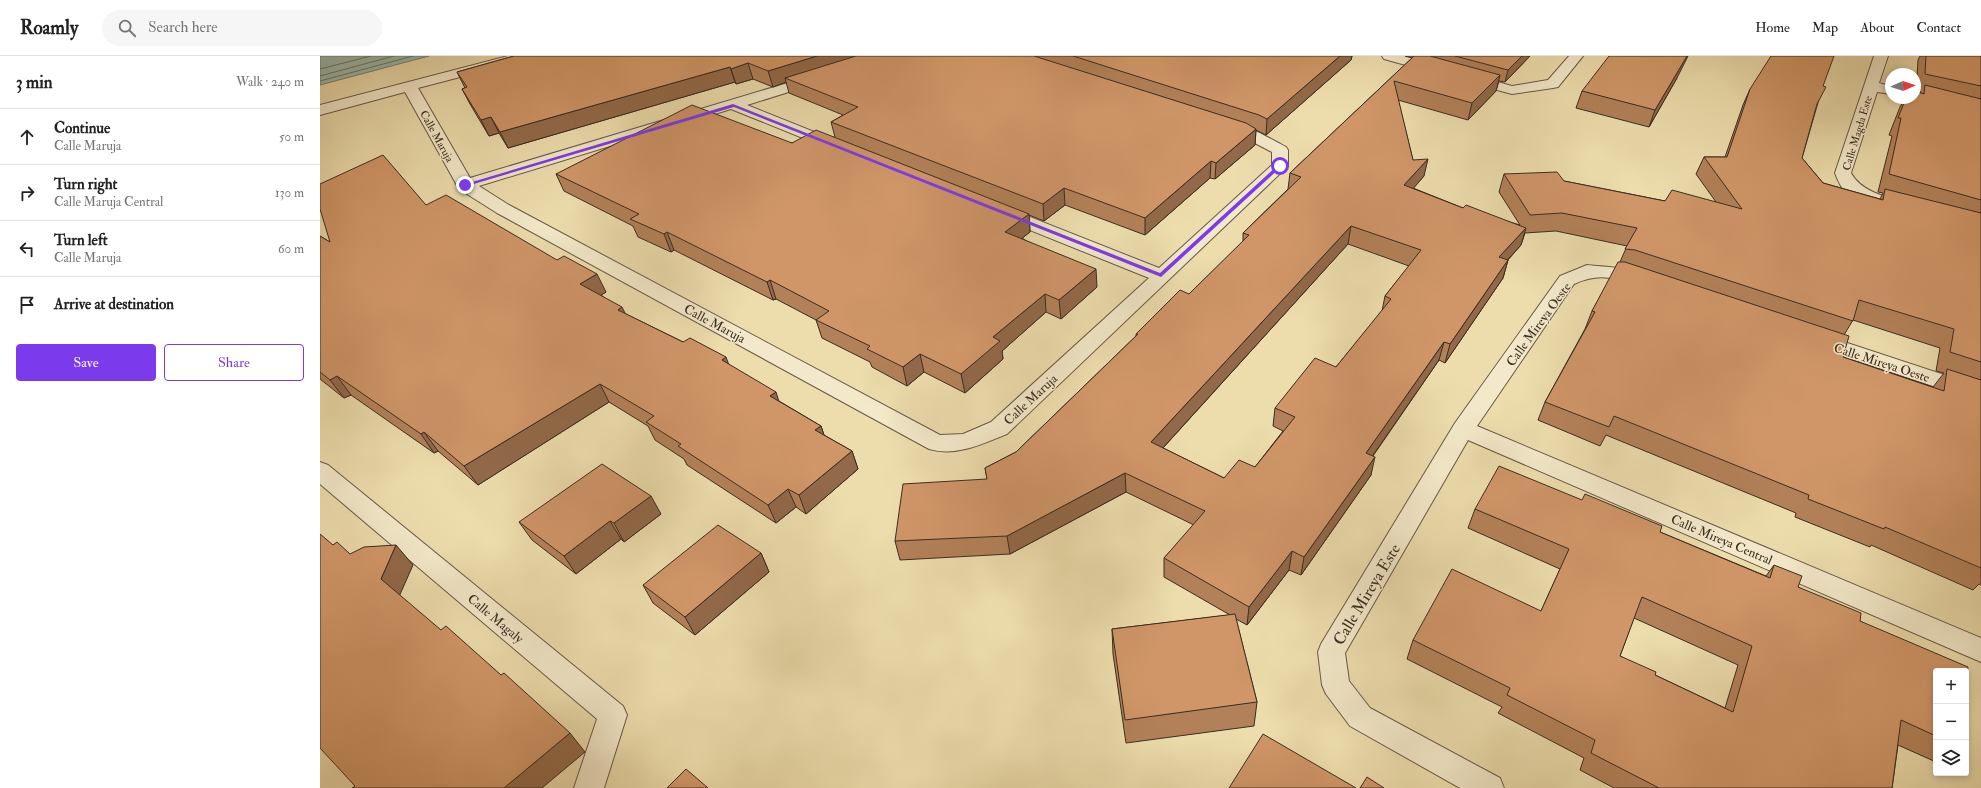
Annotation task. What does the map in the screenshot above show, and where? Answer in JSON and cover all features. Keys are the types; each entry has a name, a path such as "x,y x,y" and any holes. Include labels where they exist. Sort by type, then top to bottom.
{"street":[{"path":"320,110 524,56"},
{"path":"1389,56 1512,90 1553,84 1576,56"},
{"name":"Calle Magda Este","path":"1881,56 1843,173 1850,186 1877,200 1914,210"},
{"path":"465,185 830,75"},
{"path":"1871,86 1885,89"},
{"name":"Calle Maruja","path":"410,87 465,185 503,209 937,443 965,442 999,428 1280,166 1280,150 1251,135 1214,123"},
{"path":"734,105 852,152"},
{"path":"984,205 1161,276"},
{"name":"Calle Mireya Oeste","path":"1463,429 1567,280 1587,271 1620,274 1658,287"},
{"name":"Calle Mireya Oeste","path":"1800,334 1981,395"},
{"name":"Calle Mireya Central","path":"1463,429 1981,650"},
{"name":"Calle Mireya Este","path":"1463,429 1331,652 1336,685 1360,716 1489,788"},
{"name":"Calle Magaly","path":"320,471 613,715 589,788"}],"water":[{"path":"320,56 429,56 320,85"}],"building":[{"path":"514,56 817,56 768,71 748,63 731,69 730,67 500,132 491,117 481,120 462,89 467,87 457,72"},
{"path":"856,56 1034,56 1246,123 1256,129 1216,163 1211,161 1145,218 1064,188 1043,204 831,122 858,107 785,78"},
{"path":"1073,56 1340,56 1267,119 1259,115"},
{"path":"1414,56 1430,56 1500,75 1472,103 1394,81 1413,160 1428,159 1404,185 1463,208 1466,205 1526,228 1499,257 1508,260 1450,344 1444,342 1366,453 1375,457 1304,557 1292,551 1249,607 1164,558 1205,511 1125,473 1007,536 895,541 903,484 987,479 985,468 1016,452 1138,334 1136,334 1180,290 1189,294 1249,235 1243,233 1301,177 1290,173","holes":["1351,226 1421,250 1385,296 1391,299 1336,367 1315,358 1275,408 1295,417 1255,467 1239,460 1224,478 1151,442"]},
{"path":"1455,56 1522,56 1508,70"},
{"path":"1609,56 1687,56 1655,110 1582,91"},
{"path":"1771,56 1834,56 1823,86 1826,87 1817,104 1802,158 1823,183 1883,200 1885,189 1981,213 1981,362 1950,352 1954,329 1859,300 1853,321 1635,250 1625,249 1637,228 1562,213 1530,215 1504,174 1557,172 1564,181 1665,201 1672,190 1742,209 1704,157 1727,157 1750,89"},
{"path":"1926,56 1981,56 1981,86 1925,74"},
{"path":"1925,85 1981,99 1981,200 1889,174 1901,118 1898,118 1904,104 1921,104 1921,93 1924,94"},
{"path":"692,105 792,143 816,130 1029,214 1005,232 1096,269 1059,300 1045,294 993,337 1000,341 961,374 920,354 903,367 867,349 870,346 816,320 829,311 770,280 767,282 667,232 664,234 630,219 639,214 556,174"},
{"path":"383,155 426,205 446,195 557,260 564,256 597,274 580,284 622,307 618,310 683,342 690,338 726,357 722,360 776,392 770,396 821,426 815,430 852,451 799,495 788,489 768,505 678,446 681,444 646,422 654,416 600,384 464,466 424,432 421,434 337,376 330,380 320,372 320,236 330,242 320,209 320,184"},
{"path":"1618,262 1625,262 1849,336 1843,357 1944,391 1947,369 1981,380 1981,568 1885,527 1884,529 1808,499 1809,495 1614,416 1609,427 1545,402 1595,312 1592,311"},
{"path":"602,464 651,496 614,523 610,521 564,556 519,522"},
{"path":"1499,466 1582,500 1585,494 1662,526 1660,532 1770,578 1774,565 1802,576 1798,587 1861,613 1860,621 1968,668 1933,668 1933,735 1901,720 1892,788 1659,788 1591,753 1595,740 1507,695 1510,688 1413,640 1452,569 1541,611 1569,549 1475,509","holes":["1642,597 1752,646 1733,712 1655,675 1656,672 1620,656"]},
{"path":"718,525 761,553 685,617 643,585"},
{"path":"320,534 333,545 337,542 350,554 364,547 396,545 381,579 441,630 446,626 501,675 504,673 570,733 504,788 352,788 355,786 320,748"},
{"path":"1235,614 1257,702 1125,720 1112,629"},
{"path":"1263,734 1356,788 1229,788"},
{"path":"686,769 708,788 667,788"},
{"path":"1367,777 1384,788 1360,788"}],"route":[{"path":"465,185 734,105 1161,276 1280,166"}]}
